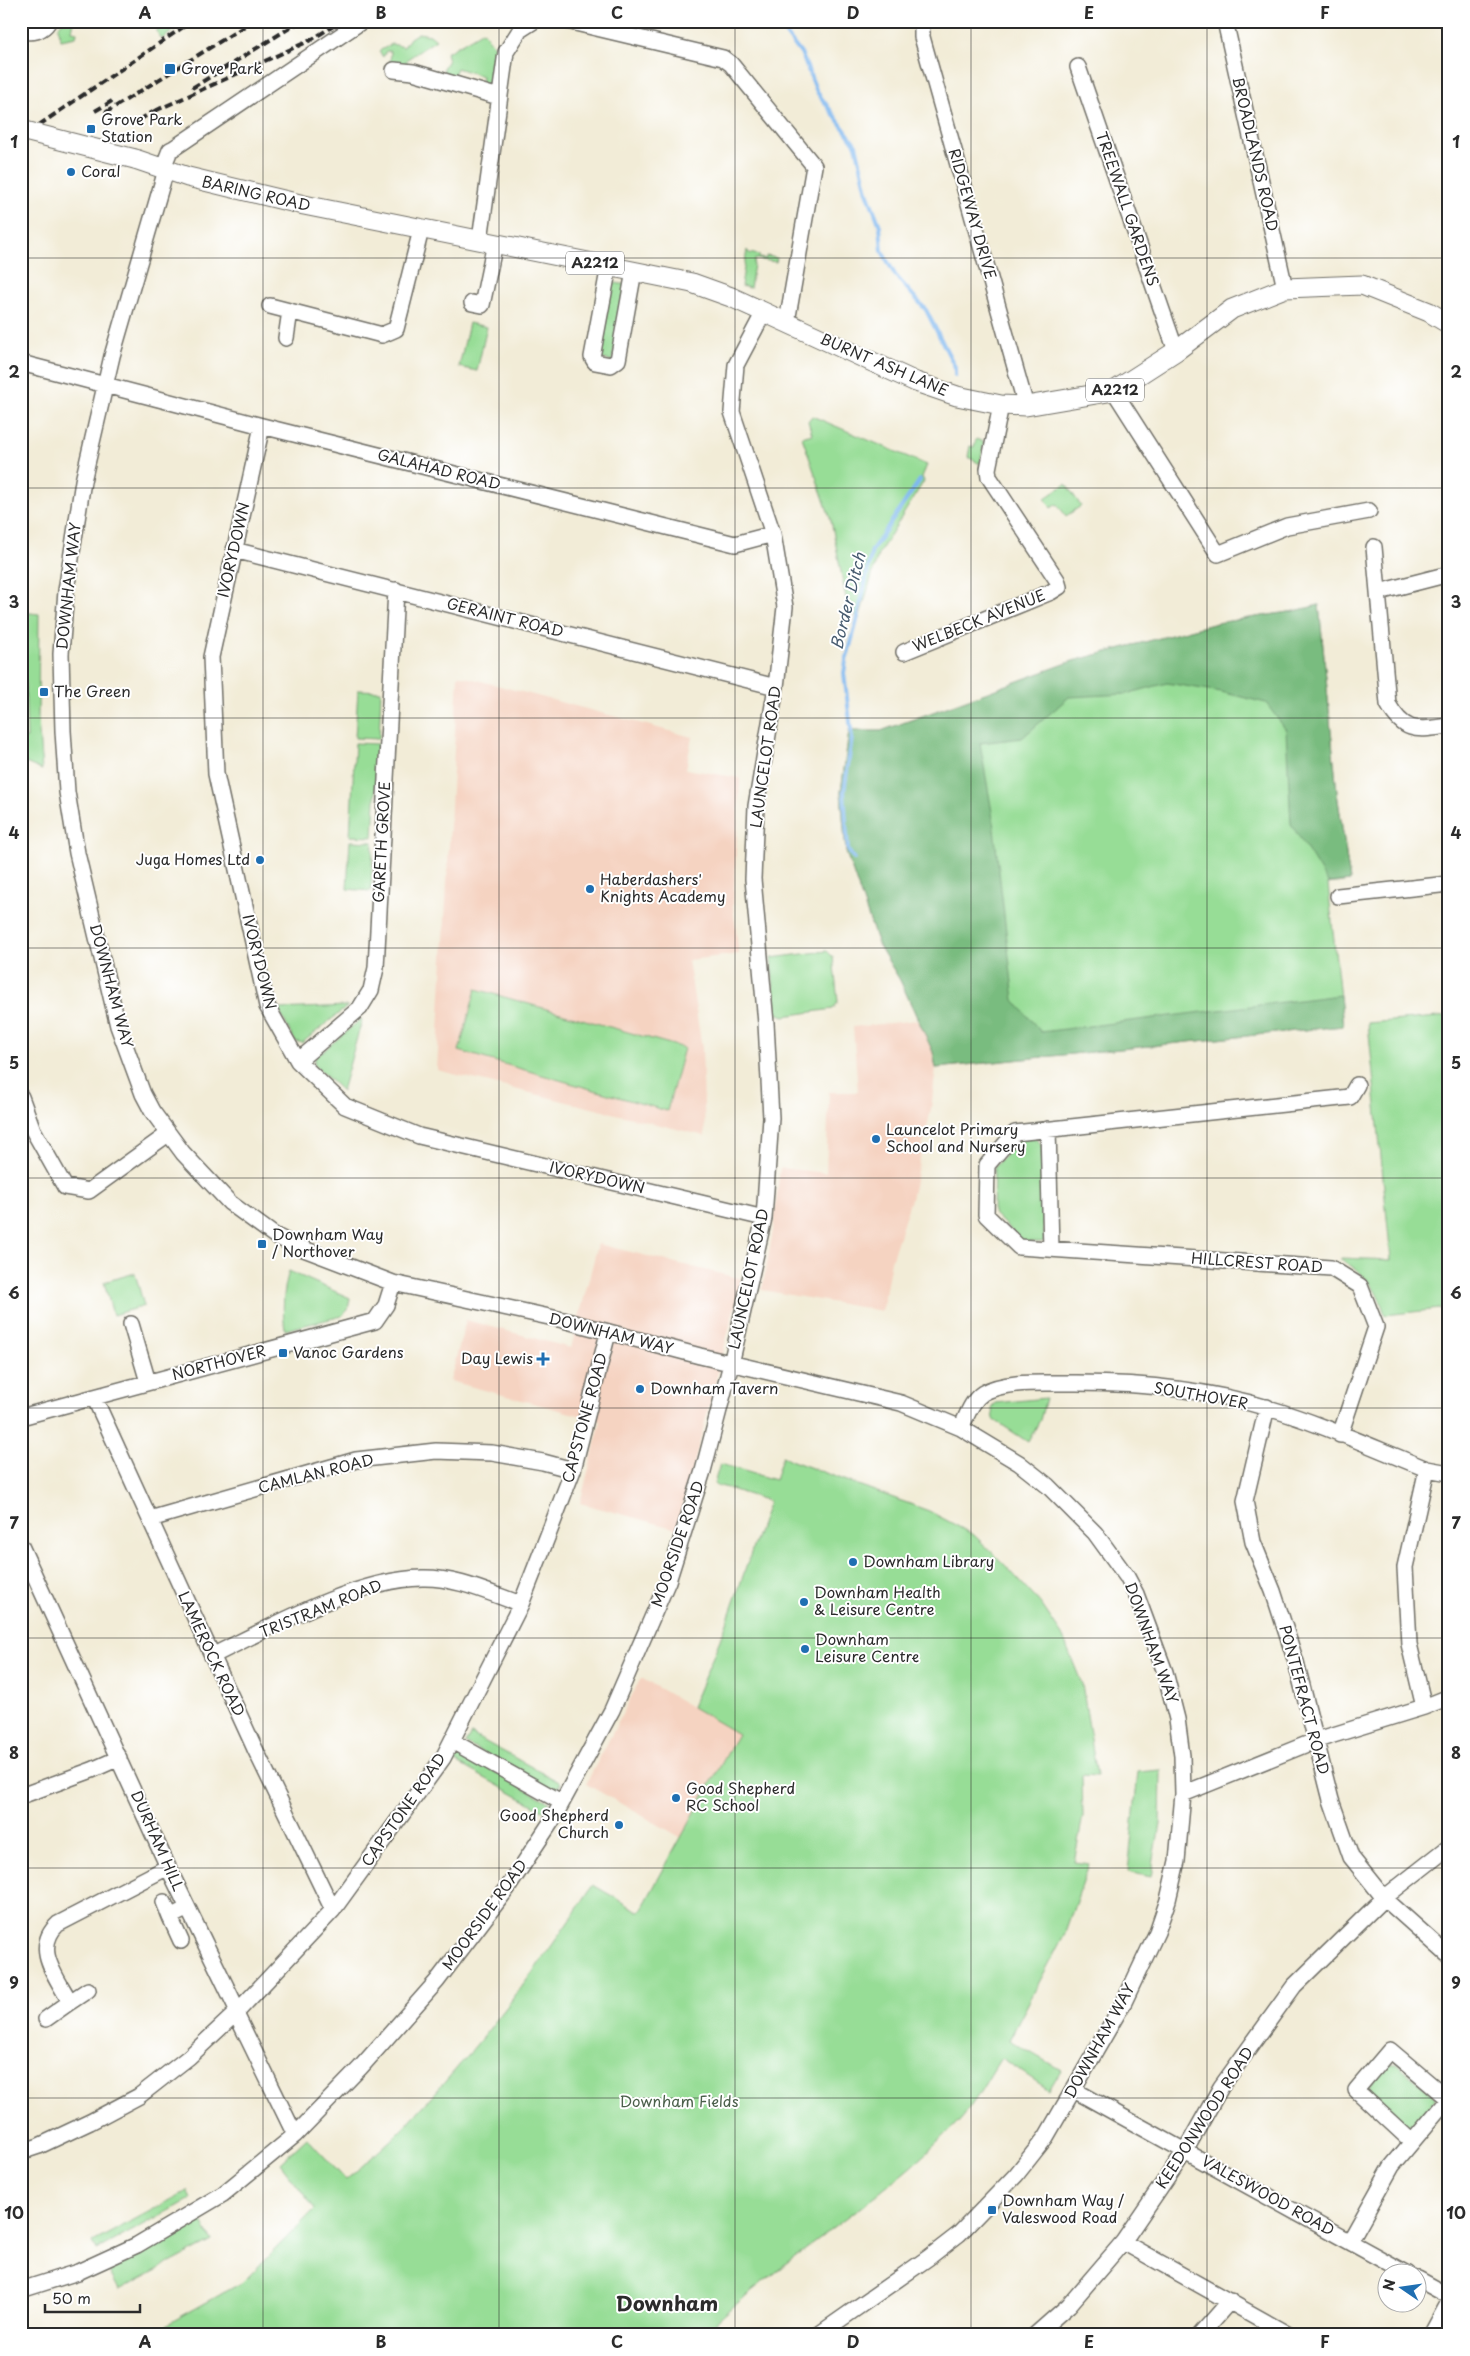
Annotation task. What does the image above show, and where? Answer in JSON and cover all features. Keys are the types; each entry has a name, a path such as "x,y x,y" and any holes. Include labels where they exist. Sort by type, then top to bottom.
{"main road":[{"name":"BARING ROAD","path":"21,130 135,159 249,193 421,230 488,241 634,271 710,289 764,312"},
{"name":"BURNT ASH LANE","path":"764,312 875,365 916,382 957,396 1001,405 1026,406 1114,391 1176,351 1232,309 1286,288 1362,285 1429,312 1449,324"}],"street":[{"path":"21,31 37,32 49,21"},
{"name":"DOWNHAM WAY","path":"362,21 170,150 112,356 83,481 66,590 61,654 66,776 78,853 118,1026 143,1094 168,1134 205,1178 250,1220 296,1246 393,1283 563,1320 731,1364 901,1403 961,1428 1019,1463 1048,1486 1095,1533 1127,1577 1136,1594 1173,1699 1182,1756 1183,1794 1177,1861 1168,1900 1157,1932 1124,2002 1046,2138 1016,2175 959,2234 818,2335"},
{"path":"482,305 499,97 506,52 520,30 534,21"},
{"path":"567,21 723,58 731,64 814,166 787,322"},
{"name":"RIDGEWAY DRIVE","path":"922,21 922,37 1026,406"},
{"name":"BROADLANDS ROAD","path":"1225,21 1286,288"},
{"name":"TREEWALL GARDENS","path":"1078,67 1176,351"},
{"path":"394,70 413,72 499,97"},
{"path":"270,306 382,335 397,333 421,230"},
{"path":"609,266 592,357 595,362 611,366 618,360 634,271"},
{"path":"286,338 290,312"},
{"name":"LAUNCELOT ROAD","path":"731,1364 764,1218 771,1118 766,1023 753,880 756,806 776,686 784,607 773,534 732,412 736,365 764,312"},
{"name":"GALAHAD ROAD","path":"21,363 262,426 735,544 773,534"},
{"path":"1114,391 1218,554 1287,526 1369,511"},
{"name":"WELBECK AVENUE","path":"904,652 1051,592 1059,587 1059,583 989,477 988,469 1001,405"},
{"name":"IVORYDOWN","path":"262,426 210,657 216,774 267,1006 298,1061 345,1106 419,1136 764,1218"},
{"path":"1374,547 1388,704 1395,716 1408,728 1418,730 1449,726"},
{"name":"GERAINT ROAD","path":"234,550 776,686"},
{"path":"1379,592 1449,574"},
{"name":"GARETH GROVE","path":"298,1061 360,1008 371,990 376,968 396,590"},
{"path":"1338,896 1449,884"},
{"name":"HILLCREST ROAD","path":"1340,1435 1376,1327 1360,1286 1331,1268 1019,1247 986,1215 987,1165 1015,1132 1350,1096 1357,1085"},
{"path":"21,1097 33,1130 65,1187 89,1191 168,1134"},
{"path":"1048,1128 1051,1249"},
{"name":"NORTHOVER","path":"21,1417 375,1321 386,1305 393,1283"},
{"path":"131,1324 148,1382"},
{"name":"CAPSTONE ROAD","path":"21,2152 39,2146 90,2122 139,2096 189,2056 236,2013 332,1910 443,1758 521,1604 573,1470 608,1333"},
{"name":"MOORSIDE ROAD","path":"21,2290 78,2272 137,2245 223,2194 294,2135 360,2068 438,1981 507,1888 562,1802 612,1710 668,1582 703,1471 731,1364"},
{"name":"SOUTHOVER","path":"961,1428 974,1402 984,1393 1004,1386 1091,1382 1159,1388 1203,1393 1267,1407 1427,1469 1449,1473"},
{"name":"LAMEROCK ROAD","path":"94,1397 212,1656 332,1910"},
{"name":"PONTEFRACT ROAD","path":"1267,1407 1245,1501 1254,1542 1273,1590 1296,1662 1331,1800 1351,1857 1384,1898 1449,1956"},
{"name":"CAMLAN ROAD","path":"150,1519 356,1460 436,1451 492,1454 543,1462 573,1470"},
{"path":"1424,1707 1409,1644 1405,1567 1427,1469"},
{"name":"DURHAM HILL","path":"21,1546 168,1867 235,2005 236,2013 294,2135"},
{"name":"TRISTRAM ROAD","path":"212,1656 299,1614 378,1583 423,1578 460,1582 521,1604"},
{"path":"1183,1794 1317,1740 1424,1707 1449,1697"},
{"path":"452,1741 562,1802"},
{"path":"21,1796 119,1758"},
{"name":"KEEDONWOOD ROAD","path":"1035,2335 1069,2305 1123,2242 1185,2151 1221,2087 1294,1986 1384,1898 1449,1847"},
{"path":"70,2002 48,1961 45,1944 48,1932 58,1924 168,1867"},
{"path":"164,1902 181,1941"},
{"path":"170,1917 188,1908"},
{"path":"46,2019 88,1990"},
{"path":"1350,2241 1383,2180 1411,2141 1448,2099 1390,2050 1356,2090 1411,2141"},
{"name":"VALESWOOD ROAD","path":"1074,2090 1390,2264"},
{"path":"1123,2242 1289,2335"},
{"path":"1428,2284 1449,2296"},
{"path":"1200,2335 1230,2301"},
{"path":"1431,2335 1449,2302"}],"shaded area":[{"name":"Haberdashers' Knights Academy","path":"458,675 692,737 686,769 740,778 733,907 739,954 688,960 702,1048 705,1136 437,1070"},
{"name":"Launcelot Primary School and Nursery","path":"918,1020 933,1052 936,1068 931,1109 911,1199 891,1261 882,1311 762,1290 773,1231 780,1168 826,1173 829,1092 858,1092 853,1027"},
{"path":"598,1244 742,1279 677,1529 580,1503 601,1421 450,1381 466,1320 571,1348"},
{"name":"Good Shepherd RC School","path":"641,1678 767,1750 682,1838 586,1784"}],"green space":[{"path":"63,21 74,21 72,31 77,32 76,37 61,40 58,27"},
{"path":"170,21 187,21 162,39 156,31"},
{"path":"483,31 497,50 493,82 488,85 481,84 482,76 457,68 453,76 445,75 443,68 448,60 446,53"},
{"path":"418,33 430,35 436,40 406,60 411,68 390,65 391,51 386,51 383,57 379,51 392,44 404,47 410,38"},
{"path":"747,250 749,253 759,255 759,258 766,259 766,256 777,258 776,262 755,259 750,288 741,286"},
{"path":"611,282 626,285 612,361 597,358"},
{"path":"469,323 487,327 477,371 459,367"},
{"path":"812,416 927,465 922,477 924,481 878,555 859,619 848,608 831,520 802,437 812,434 808,421"},
{"path":"976,439 984,442 980,464 968,457 970,446 974,447"},
{"path":"1066,484 1081,506 1066,516 1057,504 1051,508 1045,498"},
{"path":"1319,605 1337,793 1350,881 1328,884 1343,1026 936,1068 933,1052 900,980 878,944 846,852 841,792 849,731 881,731 1073,661 1217,623 1295,611"},
{"path":"1319,605 1337,793 1350,881 1328,883 1291,824 1286,730 1266,703 1221,692 1167,683 1126,694 1069,697 1022,738 980,743 992,812 1014,1000 1041,1032 1340,995 1343,1026 936,1068 933,1052 900,980 878,944 846,852 841,792 849,731 881,731 1073,661 1217,623 1295,611"},
{"path":"21,612 39,614 38,720 42,770 21,761 21,738 27,738 25,678 21,678"},
{"path":"358,690 381,691 379,739 355,738"},
{"path":"355,743 378,744 373,837 350,836"},
{"path":"350,841 373,842 371,891 347,889"},
{"path":"827,951 833,957 838,1002 833,1009 784,1016 776,1013 771,958"},
{"path":"476,989 684,1048 667,1111 459,1051"},
{"path":"348,1006 302,1043 295,1041 278,1009"},
{"path":"1449,1016 1449,1308 1385,1315 1378,1297 1369,1282 1357,1270 1341,1260 1341,1258 1391,1260 1368,1023"},
{"path":"361,1019 342,1091 314,1065 315,1058"},
{"path":"1034,1137 1041,1144 1042,1148 1044,1240 1043,1242 1023,1242 993,1213 994,1167 1020,1138"},
{"path":"289,1271 350,1298 348,1310 342,1316 285,1330 284,1300"},
{"path":"135,1273 144,1306 113,1315 104,1282"},
{"path":"1046,1398 1040,1420 1028,1442 993,1419 992,1407 996,1403"},
{"name":"Downham Fields","path":"782,1457 929,1511 974,1535 1041,1604 1062,1635 1082,1684 1097,1776 1082,1775 1083,1816 1074,1862 1089,1864 1065,1933 1009,2040 1061,2070 1049,2090 1001,2058 963,2117 927,2153 895,2180 765,2280 703,2335 142,2335 155,2331 243,2282 315,2209 280,2163 307,2138 346,2180 400,2131 487,2032 552,1945 593,1885 640,1912 738,1734 692,1707 726,1625 769,1501 714,1484 720,1464 775,1480"},
{"path":"471,1734 561,1783 555,1793 465,1743"},
{"path":"459,1752 549,1802 544,1811 454,1761"},
{"path":"1161,1770 1160,1824 1151,1877 1128,1872 1138,1772"},
{"path":"1396,2064 1437,2098 1407,2130 1370,2095 1369,2086 1385,2066"},
{"path":"187,2191 191,2199 97,2250 93,2242"},
{"path":"202,2222 212,2241 119,2290 109,2271"}],"waterway":[{"name":"Border Ditch","path":"776,21 802,55 817,92 856,145 867,192 880,226 882,251 895,275 926,310 955,367 955,375"},
{"name":"Border Ditch","path":"854,859 848,850 844,792 852,738 844,673 846,661 857,621 872,550 920,480"}],"railway":[{"path":"39,125 192,21"},
{"path":"105,113 253,21"},
{"path":"192,88 301,21"},
{"path":"155,111 311,40 341,21"},
{"path":"95,111 112,101"},
{"path":"139,120 160,108"}],"place":[{"name":"Grove Park","path":"170,69"},
{"name":"Grove Park Station","path":"91,129"},
{"name":"Coral","path":"71,172"},
{"name":"The Green","path":"44,692"},
{"name":"Juga Homes Ltd","path":"260,860"},
{"name":"Haberdashers' Knights Academy","path":"590,889"},
{"name":"Launcelot Primary School and Nursery","path":"876,1139"},
{"name":"Downham Way / Northover","path":"262,1244"},
{"name":"Vanoc Gardens","path":"283,1353"},
{"name":"Day Lewis","path":"543,1359"},
{"name":"Downham Tavern","path":"640,1389"},
{"name":"Downham Library","path":"853,1562"},
{"name":"Downham Health & Leisure Centre","path":"804,1602"},
{"name":"Downham Leisure Centre","path":"805,1649"},
{"name":"Good Shepherd RC School","path":"676,1798"},
{"name":"Good Shepherd Church","path":"619,1825"},
{"name":"Downham Way / Valeswood Road","path":"992,2210"}],"district":[{"name":"Downham","path":"667,2304"}]}
